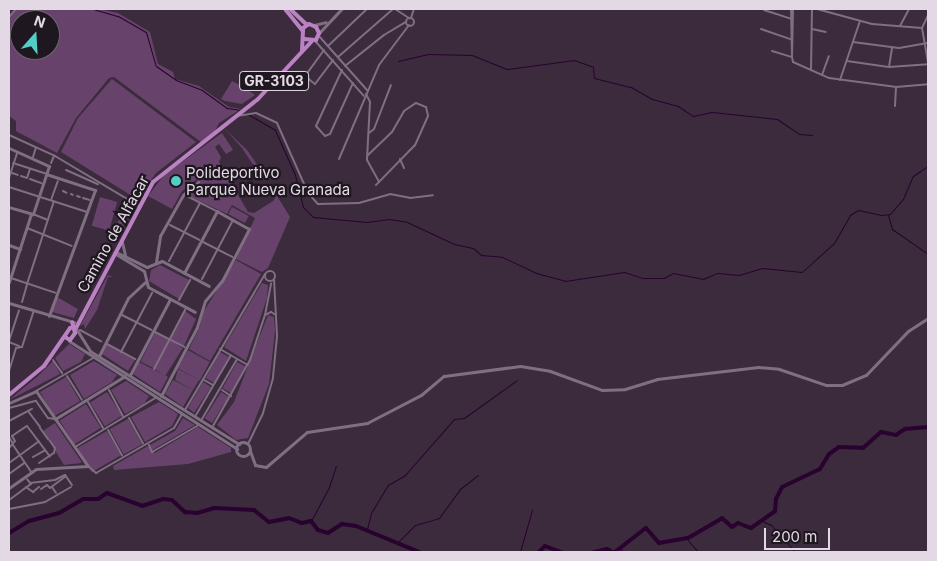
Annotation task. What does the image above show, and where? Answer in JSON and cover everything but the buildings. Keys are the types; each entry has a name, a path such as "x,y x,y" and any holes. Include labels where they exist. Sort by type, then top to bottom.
{"main road":[{"path":"285,9 302,30 307,25 290,9"},
{"name":"GR-3103","path":"307,25 314,25"},
{"path":"314,25 319,34"},
{"name":"GR-3103","path":"301,52 304,39 302,30"},
{"name":"GR-3103","path":"301,52 319,34"},
{"path":"304,39 313,41"},
{"name":"Camino de Alfacar","path":"75,326 139,206 161,174 246,109 301,52"},
{"path":"9,395 38,372 67,339 75,326"},
{"path":"67,339 75,326"}],"street":[{"path":"9,17 16,9"},
{"name":"GR-3103","path":"319,34 327,22 341,9"},
{"path":"328,46 367,9"},
{"path":"338,57 394,9 414,22 409,25 379,64 365,93 339,159"},
{"path":"353,83 327,136 316,126 341,70 384,34 406,22 414,9"},
{"path":"792,9 793,62 822,76 840,80 896,87 928,84"},
{"path":"811,70 812,9"},
{"path":"817,9 860,21 922,28"},
{"path":"900,26 908,9"},
{"path":"764,10 792,19"},
{"path":"847,61 889,66 928,62 922,28 928,15"},
{"path":"840,80 860,21"},
{"name":"GR-3103","path":"314,25 327,22"},
{"path":"406,22 409,25"},
{"path":"761,29 792,39"},
{"path":"812,29 826,32"},
{"path":"319,34 346,66 370,102 367,156 369,169 379,182"},
{"path":"313,41 319,44 353,83 365,93"},
{"path":"319,44 323,41"},
{"path":"853,42 892,47 928,43"},
{"path":"889,66 892,47"},
{"path":"324,50 304,75 314,84 333,60"},
{"path":"772,51 792,57"},
{"path":"822,76 829,56"},
{"path":"368,133 374,128 391,85"},
{"path":"894,106 896,87"},
{"path":"367,156 392,132 404,111 421,104 427,109 428,116 415,145 376,185"},
{"path":"237,116 252,114 271,118 279,126 308,193 318,204 359,204 390,194 410,198 433,195"},
{"path":"9,122 9,135 55,156 139,206"},
{"path":"33,157 36,147"},
{"path":"9,148 17,153 50,165"},
{"path":"17,153 10,175 19,175 41,183"},
{"path":"54,156 46,174 10,280 56,293"},
{"path":"400,159 404,168"},
{"path":"14,163 95,190 76,248 27,228"},
{"path":"29,179 30,169"},
{"path":"66,170 98,184"},
{"path":"22,302 44,234 58,181"},
{"path":"156,262 158,241 180,199 198,182"},
{"path":"9,186 87,212"},
{"path":"59,192 62,191 90,200"},
{"path":"74,447 159,397 197,327 198,318 210,292 216,285 248,228 185,195"},
{"path":"169,261 200,203"},
{"path":"9,206 48,220"},
{"path":"184,273 217,211"},
{"path":"202,279 233,220"},
{"path":"170,225 199,240"},
{"path":"124,233 121,247 125,256"},
{"path":"203,242 232,257"},
{"path":"9,245 20,248"},
{"path":"49,316 72,246"},
{"path":"114,252 122,260 144,268 156,262 162,262 209,286 216,285"},
{"path":"114,252 125,256 144,268"},
{"path":"158,256 162,262"},
{"path":"109,262 122,260"},
{"path":"144,268 145,282 148,287 195,312 198,318"},
{"path":"36,391 94,473 174,428 258,283 265,274 272,271 276,315 273,377 263,413 248,444 253,461"},
{"path":"265,274 274,291"},
{"path":"258,283 269,282 274,279"},
{"path":"179,300 190,280"},
{"path":"9,403 36,391 97,355 128,298 141,288 145,282"},
{"path":"211,428 248,365 265,315 269,282"},
{"path":"209,286 210,292"},
{"path":"141,288 148,287"},
{"path":"121,352 152,293"},
{"path":"9,408 36,401 48,418 55,419 127,376 170,299"},
{"path":"9,303 65,321 102,341"},
{"path":"154,369 185,310"},
{"path":"195,312 201,310"},
{"path":"19,311 9,342 19,346"},
{"path":"9,371 19,346 22,347 34,311"},
{"path":"265,315 271,312 276,315"},
{"path":"122,314 151,330"},
{"path":"75,326 84,345 97,355 237,449 239,454 245,455 258,467 266,467 312,430 367,423 419,396 438,380 452,374 480,374 529,366 606,390 630,389 657,379 758,367 779,369 826,385 847,384 866,375 908,331 928,318"},
{"path":"155,332 184,347"},
{"path":"67,339 97,355"},
{"path":"106,344 135,359"},
{"path":"220,349 248,365"},
{"path":"194,417 231,355"},
{"path":"200,421 237,359"},
{"path":"53,360 62,373"},
{"path":"67,376 82,400"},
{"path":"204,380 213,385"},
{"path":"109,390 123,416"},
{"path":"222,390 231,396"},
{"path":"88,402 102,428"},
{"path":"9,423 32,409"},
{"path":"28,411 55,448 50,456 39,463"},
{"path":"183,412 239,444 248,444"},
{"path":"129,418 143,443"},
{"path":"9,448 16,441 12,436 27,426 50,456"},
{"path":"148,445 152,452 197,426"},
{"path":"108,430 122,455"},
{"path":"9,437 32,472"},
{"path":"9,463 38,441"},
{"path":"237,449 239,444"},
{"path":"9,474 44,451"},
{"path":"245,455 250,451"},
{"path":"80,467 84,461"},
{"path":"9,488 32,472 88,466"},
{"path":"9,500 30,482 55,480 61,476 66,476"},
{"path":"26,487 33,492 40,488 52,486 66,476"},
{"path":"9,509 45,502 72,486 66,476"},
{"path":"27,478 30,482"},
{"path":"52,486 56,493"}],"shaded area":[{"path":"16,9 99,9 118,13 150,32 158,64 173,72 175,79 199,86 229,107 241,109 219,123 215,131 201,142 114,77 109,78 76,118 57,153 16,131 16,121 9,116 10,17 10,60 60,60 60,10"},
{"path":"112,79 196,142 156,173 137,199 61,152 78,118"},
{"path":"232,81 255,95 242,104 221,99"},
{"path":"225,129 247,150 267,179 264,181 242,148"},
{"path":"222,133 233,150 226,154 219,144 215,147 221,157 219,162 248,212 254,213 275,198 268,181 290,217 268,268 262,272 236,259 255,218 232,205 227,214 187,195 200,185 197,179 182,191 172,209 148,196 164,175"},
{"path":"100,197 117,202 109,231 92,226"},
{"path":"128,202 134,205 119,235 113,231"},
{"path":"232,207 249,216 245,223 228,214"},
{"path":"236,260 261,274 210,361 189,349 200,326 202,314"},
{"path":"160,265 189,280 179,299 149,281 151,270"},
{"path":"108,275 113,277 108,277 97,310 85,329 84,324 80,326"},
{"path":"262,283 268,285 267,298 246,361 224,347"},
{"path":"57,297 78,309 74,318 52,312"},
{"path":"185,311 196,319 184,346 170,339"},
{"path":"268,315 274,317 275,331 269,384 248,438 236,440 217,425 234,402"},
{"path":"155,333 169,340 155,369 140,362"},
{"path":"170,340 183,348 165,376 153,368"},
{"path":"69,344 85,354 81,362 63,371 55,358"},
{"path":"107,345 135,360 128,371 102,354"},
{"path":"188,350 210,362 200,380 178,368"},
{"path":"220,352 229,357 214,383 205,378"},
{"path":"53,361 60,374 9,400 38,376"},
{"path":"94,361 117,375 112,382 84,399 70,375"},
{"path":"139,362 168,377 160,392 133,374"},
{"path":"237,362 246,367 231,393 222,388"},
{"path":"178,369 199,380 193,390 175,380"},
{"path":"66,377 80,401 54,416 40,392"},
{"path":"173,380 193,390 183,407 165,394"},
{"path":"126,381 149,396 144,404 125,414 111,390"},
{"path":"203,382 211,387 194,413 188,408"},
{"path":"107,392 122,416 105,426 90,403"},
{"path":"221,392 229,397 212,423 205,418"},
{"path":"159,402 178,414 172,426 145,442 131,417"},
{"path":"86,404 101,428 75,444 60,420"},
{"path":"183,418 195,425 152,450 150,445 175,431"},
{"path":"128,419 142,444 124,455 110,429"},
{"path":"55,423 81,463 64,465 43,431"},
{"path":"198,427 231,448 231,452 188,464 114,470 113,466 148,446 155,453"},
{"path":"107,431 121,455 92,472 78,448"}],"waterway":[{"path":"93,9 118,16 146,32 156,66 176,80 202,90 227,108 241,110"},
{"path":"398,61 429,54 472,55 507,69 574,60 593,67 594,78 631,87 652,99 678,106 693,116 712,112 777,119 799,134 812,135"},
{"path":"246,113 275,130 295,175 303,207 313,217 367,222 389,219 407,222 454,244 473,248 481,255 502,257 536,273 565,281 624,272 642,278 664,278 673,273 703,279 717,273 739,275 762,268 802,272 834,243 850,215 858,210 882,215 890,214 903,199 913,176 928,166"},
{"path":"888,215 892,229 928,254"},
{"path":"367,529 371,513 388,485 405,475 454,419 464,418 517,380"},
{"path":"615,552 646,528 659,543 688,538 722,518 732,527 738,523 751,528 775,511 776,499 782,487 820,469 829,454 839,447 863,448 881,432 896,435 905,429 928,427"},
{"path":"311,521 329,487 336,466"},
{"path":"397,543 415,525 439,518 460,489 478,475"},
{"path":"9,533 29,521 59,513 83,499 98,499 107,493 142,506 163,499 172,500 185,512 197,513 214,508 254,510 269,522 289,518 302,523 311,521 318,530 328,533 342,524 356,526 419,552"},
{"path":"520,552 532,510"},
{"path":"762,521 771,525 795,552"},
{"path":"686,538 698,552"},
{"path":"539,552 545,546 561,552"},
{"path":"594,552 607,549 613,552"}],"place":[{"name":"Polideportivo Parque Nueva Granada","path":"176,181"}]}
